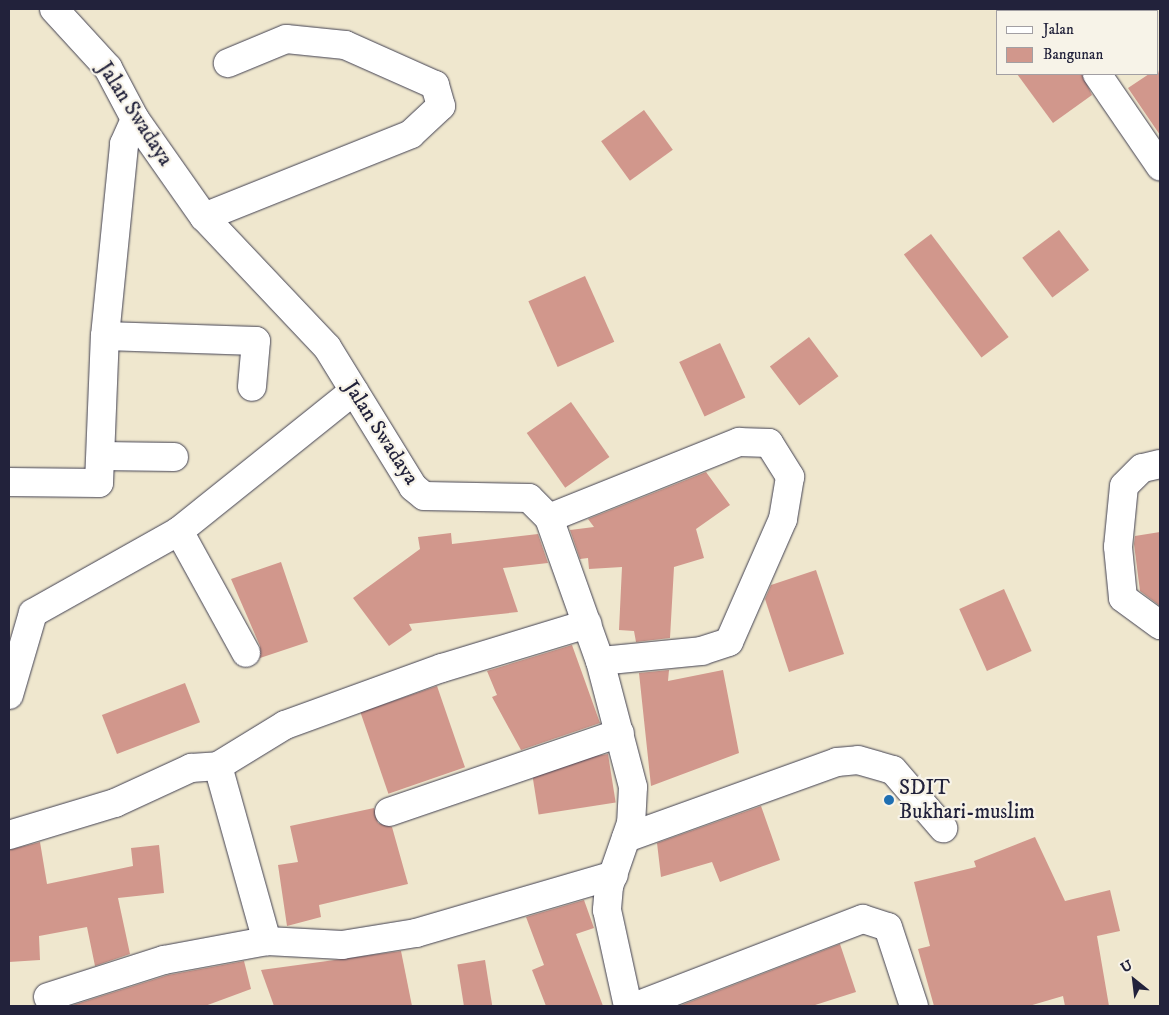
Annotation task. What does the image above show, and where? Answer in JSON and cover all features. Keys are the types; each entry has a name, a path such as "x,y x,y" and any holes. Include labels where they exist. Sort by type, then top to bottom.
{"street":[{"name":"Jalan Swadaya","path":"54,9 108,68 135,119 204,216 327,347 394,460 424,496 529,498 549,518 600,661 620,733 634,800 626,838 607,899 608,924 628,1006"},
{"path":"204,216 410,134 441,106 435,85 345,45 286,39 228,63"},
{"path":"1098,75 1160,166"},
{"path":"9,482 99,483 105,336 124,144 135,119"},
{"path":"105,336 256,340 252,387"},
{"path":"9,695 33,613 179,531 354,391"},
{"path":"549,518 739,442 769,443 790,476 783,519 729,642 702,651 600,661"},
{"path":"101,456 174,457"},
{"path":"1160,464 1142,468 1124,486 1118,547 1124,598 1160,625"},
{"path":"179,531 246,654"},
{"path":"9,836 106,806 191,768 218,766 286,725 442,668 587,624"},
{"path":"389,812 620,733"},
{"path":"626,838 812,770 858,760 893,770 943,828"},
{"path":"218,766 267,941"},
{"path":"48,998 164,960 267,941 342,945 416,933 614,875"},
{"path":"636,1006 863,920 888,927 914,1006"}],"building":[{"path":"1160,66 1160,135 1128,88 1148,75 1159,75"},
{"path":"1018,75 1082,75 1092,95 1053,123"},
{"path":"644,110 673,150 630,181 601,141"},
{"path":"1059,230 1089,270 1052,298 1022,258"},
{"path":"931,234 1009,337 981,357 904,254"},
{"path":"585,276 614,342 558,367 528,301"},
{"path":"809,337 838,376 799,406 770,366"},
{"path":"720,343 745,397 705,416 679,362"},
{"path":"571,402 609,457 565,488 527,433"},
{"path":"706,472 730,505 696,529 704,558 674,567 670,638 636,642 634,631 619,630 622,567 589,569 588,558 580,559 570,530 594,527 588,519"},
{"path":"1160,532 1160,606 1140,591 1134,544 1135,536"},
{"path":"451,533 452,544 538,534 548,563 503,568 518,612 409,624 412,630 389,646 353,598 420,549 418,537"},
{"path":"281,562 308,642 260,658 260,646 231,579"},
{"path":"816,570 844,654 789,672 765,599 771,585"},
{"path":"1004,589 1032,651 987,671 959,609"},
{"path":"572,645 600,723 521,750 492,697 497,695 487,671"},
{"path":"669,670 668,681 723,670 739,753 651,786 639,673"},
{"path":"185,683 200,722 117,754 102,715"},
{"path":"437,686 465,767 388,794 360,712"},
{"path":"608,754 616,802 539,815 531,766"},
{"path":"761,806 780,860 720,882 712,862 661,877 657,843"},
{"path":"374,808 378,823 392,827 408,884 319,905 321,917 287,926 278,865 298,862 290,826"},
{"path":"1035,837 1065,901 1110,890 1120,931 1097,936 1109,1006 1065,1006 1063,996 1029,1006 934,1006 918,949 930,946 914,882 976,867 974,861"},
{"path":"40,842 47,884 133,866 131,848 159,845 164,893 118,898 130,954 95,966 87,927 39,936 40,960 9,962 9,850"},
{"path":"584,900 594,928 576,934 603,1006 546,1006 532,970 544,965 526,917"},
{"path":"840,944 856,992 812,1006 679,1006"},
{"path":"401,951 412,1006 274,1006 261,970"},
{"path":"485,960 492,1006 464,1006 457,964"},
{"path":"244,961 251,989 205,1006 70,1006 168,975"}],"place":[{"name":"SDIT Bukhari-muslim","path":"889,800"}]}
